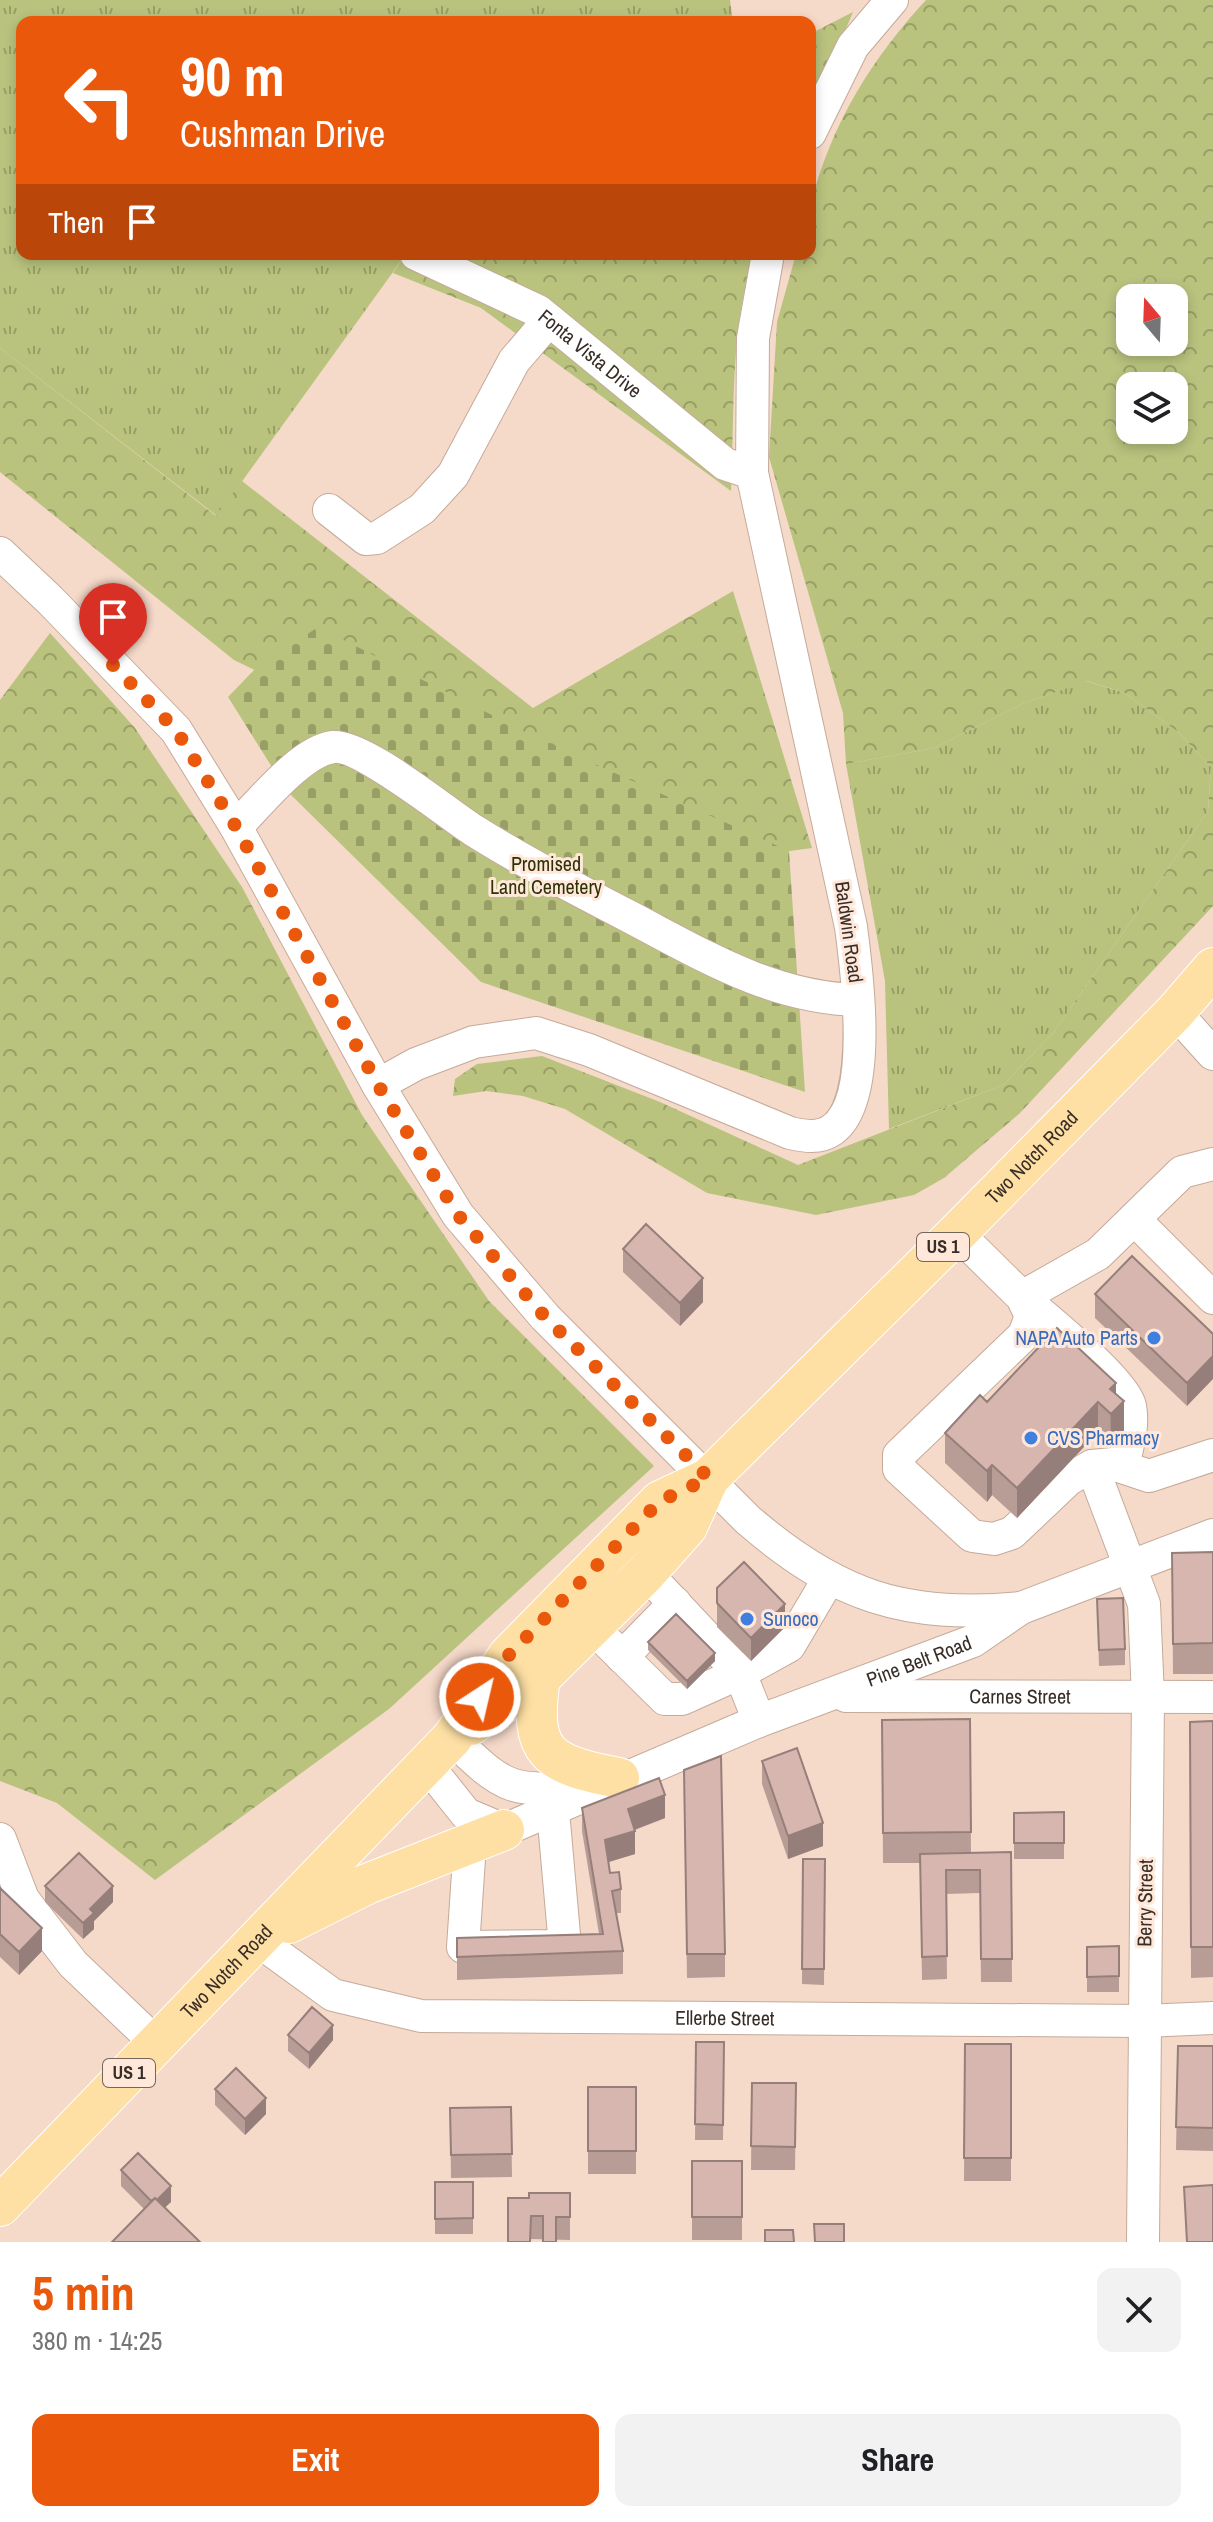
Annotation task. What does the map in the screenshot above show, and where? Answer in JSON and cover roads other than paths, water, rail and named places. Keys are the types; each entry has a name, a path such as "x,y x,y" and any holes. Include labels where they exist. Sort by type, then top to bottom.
{"main road":[{"name":"Two Notch Road","path":"0,2206 439,1752 508,1656 660,1501 709,1478 957,1233 1175,1012 1213,968"},
{"name":"Two Notch Road","path":"439,1752 540,1678 646,1573 687,1527 709,1478"},
{"path":"540,1678 535,1719 548,1751 565,1766 619,1778"},
{"path":"257,1940 367,1884 487,1837"}],"street":[{"path":"816,121 853,46 892,0"},
{"name":"Fonta Vista Drive","path":"429,260 538,311 725,464 752,473"},
{"name":"Baldwin Road","path":"378,1085 416,1064 474,1042 536,1033 589,1050 776,1128 818,1136 841,1121 850,1105 857,1072 858,1000 846,896 752,473 753,338 767,260"},
{"path":"329,510 366,539 377,538 422,509 453,475 514,361 549,320"},
{"path":"0,553 176,730 236,827 378,1085 458,1215 545,1317 781,1548 828,1580 921,1608 973,1612 1021,1608"},
{"path":"236,827 314,751 337,747 366,758 471,829 549,875 728,969 797,993 823,999 858,1000"},
{"path":"1175,1012 1213,1054"},
{"path":"1022,1297 1098,1254 1182,1172 1213,1164"},
{"path":"1134,1219 1213,1298"},
{"path":"957,1233 1114,1380 1129,1403 1132,1427 1108,1466"},
{"path":"1022,1297 1031,1316 1024,1335 899,1455 899,1469 972,1536 994,1539 1012,1533 1069,1479 1108,1466 1149,1476 1213,1455"},
{"name":"Berry Street","path":"1108,1466 1106,1507 1133,1566 1144,1604 1148,1697 1143,2242"},
{"name":"Pine Belt Road","path":"487,1837 553,1811 619,1778 759,1721 973,1641 1021,1608 1213,1535"},
{"path":"646,1573 740,1673 759,1721"},
{"path":"592,1627 665,1699 682,1699 740,1673 789,1646 828,1580"},
{"path":"622,1657 675,1603"},
{"name":"Carnes Street","path":"827,1696 1213,1697"},
{"path":"439,1752 466,1814 487,1837 463,1947 565,1946 553,1811"},
{"name":"Pine Belt Road","path":"439,1752 521,1789 551,1789 619,1778"},
{"path":"0,1839 23,1899 73,1964 157,2044"},
{"name":"Ellerbe Street","path":"257,1940 333,1995 421,2016 1144,2021 1213,2018"}],"place":[{"name":"NAPA Auto Parts","path":"1154,1338"},
{"name":"CVS Pharmacy","path":"1031,1438"},
{"name":"Sunoco","path":"747,1619"}],"park label":[{"name":"Promised Land Cemetery","path":"546,876"}]}
